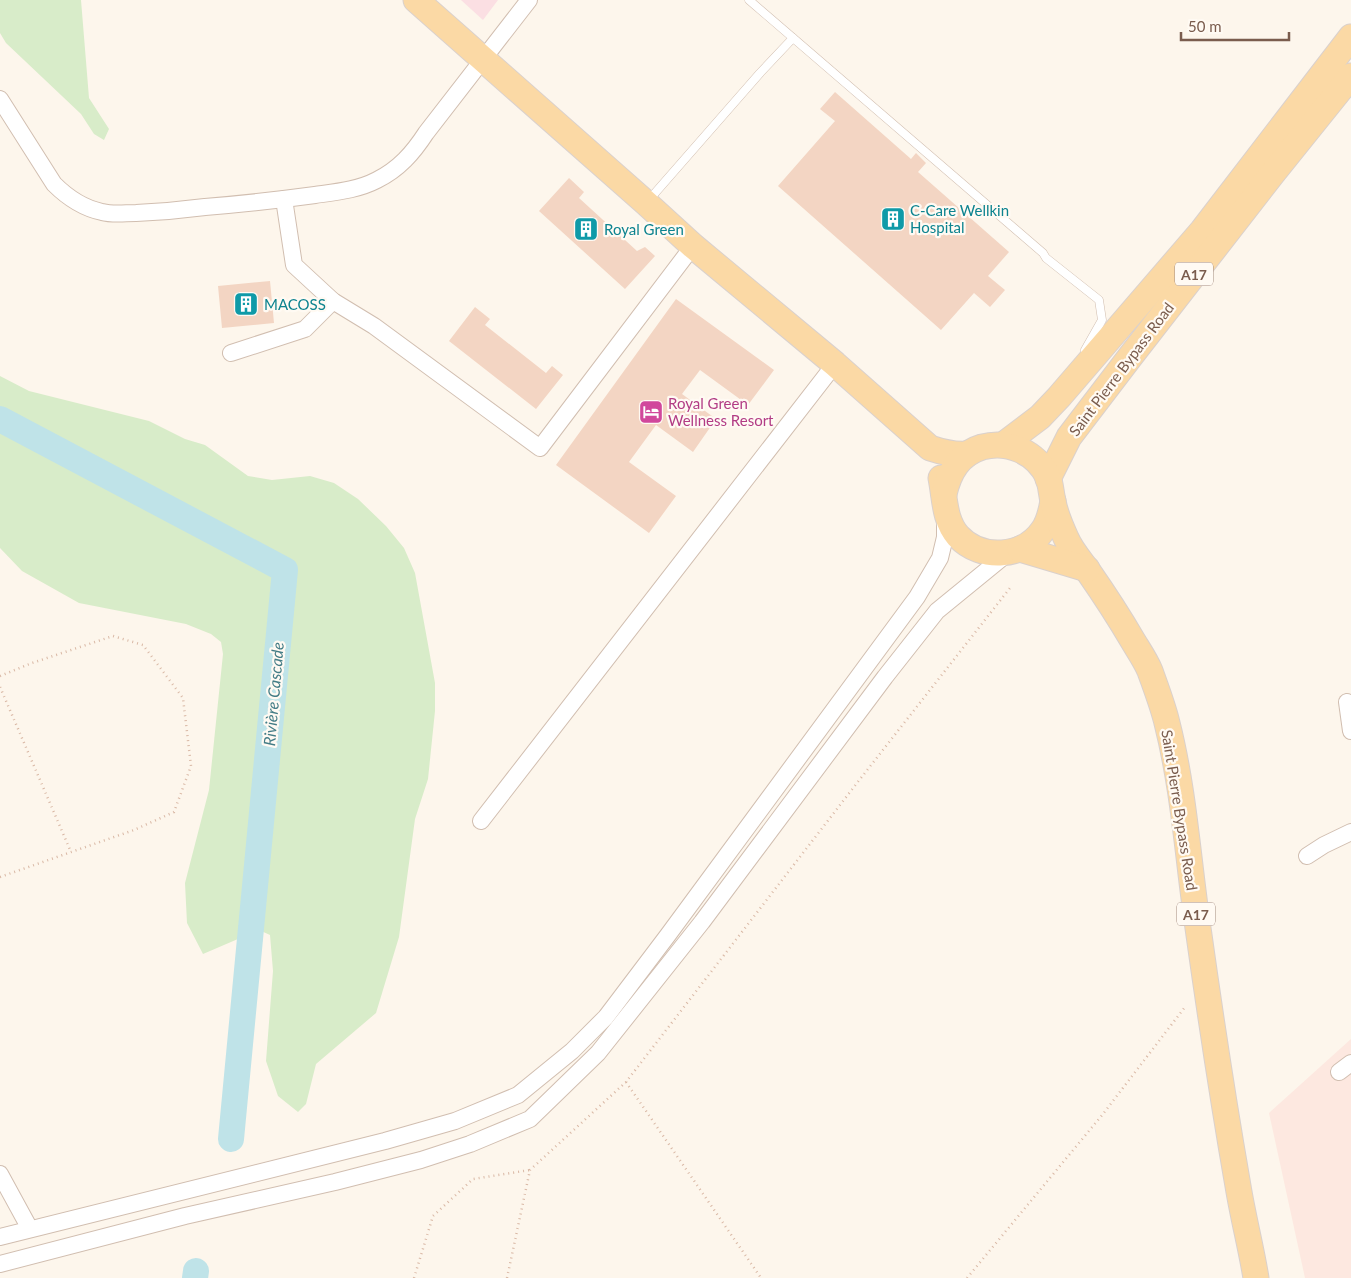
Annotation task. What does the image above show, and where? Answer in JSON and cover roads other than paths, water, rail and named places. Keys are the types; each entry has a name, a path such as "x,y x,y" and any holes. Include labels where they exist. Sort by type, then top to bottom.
{"main road":[{"path":"416,0 694,246 835,364 930,448 956,455 967,454"},
{"name":"Saint Pierre Bypass Road","path":"1059,397 1202,231 1351,37"},
{"name":"Saint Pierre Bypass Road","path":"1051,490 1069,438 1130,357 1351,76"},
{"name":"A17","path":"1003,445 1040,416 1059,397"},
{"name":"A17","path":"944,499 948,479 956,465 967,454 978,448 990,445 1018,448 1030,455 1041,466 1051,490 1065,538 1087,569"},
{"path":"930,448 940,477 949,521 958,536 973,547 990,553 1014,551 1087,569"},
{"name":"A17","path":"1014,551 1033,542 1043,530 1050,516 1051,490"},
{"name":"Saint Pierre Bypass Road","path":"1087,569 1149,668 1167,722 1178,773 1199,937 1238,1188 1256,1278"}],"street":[{"path":"0,99 54,184 71,199 88,208 102,212 114,214 166,212 340,191 362,186 389,174 415,150 426,133 529,0"},
{"path":"284,199 294,265 333,301 374,326 540,448 694,246"},
{"path":"231,353 305,329 333,301"},
{"path":"481,821 835,364"},
{"path":"0,1237 385,1142 455,1120 518,1095 572,1051 606,1016 674,927 917,597 940,558 946,537 944,499"},
{"path":"0,1264 185,1216 336,1182 421,1160 470,1144 530,1119 598,1053 702,922 884,678 937,611 1014,551"},
{"path":"1347,702 1351,731"},
{"path":"1307,856 1324,845 1351,832"},
{"path":"0,1174 30,1229"}],"lane":[{"path":"749,0 1043,253 1046,258 1099,300 1102,320 1083,355"},
{"path":"646,202 793,38"},
{"path":"1059,397 1078,363"}],"waterway":[{"name":"Rivière Cascade","path":"0,419 285,570 231,1139"},
{"name":"Rivière Cascade","path":"195,1278 196,1271"}],"place":[{"name":"C-Care Wellkin Hospital","path":"893,219"},
{"name":"Royal Green","path":"586,229"},
{"name":"MACOSS","path":"246,304"},
{"name":"Royal Green Wellness Resort","path":"651,412"}]}
